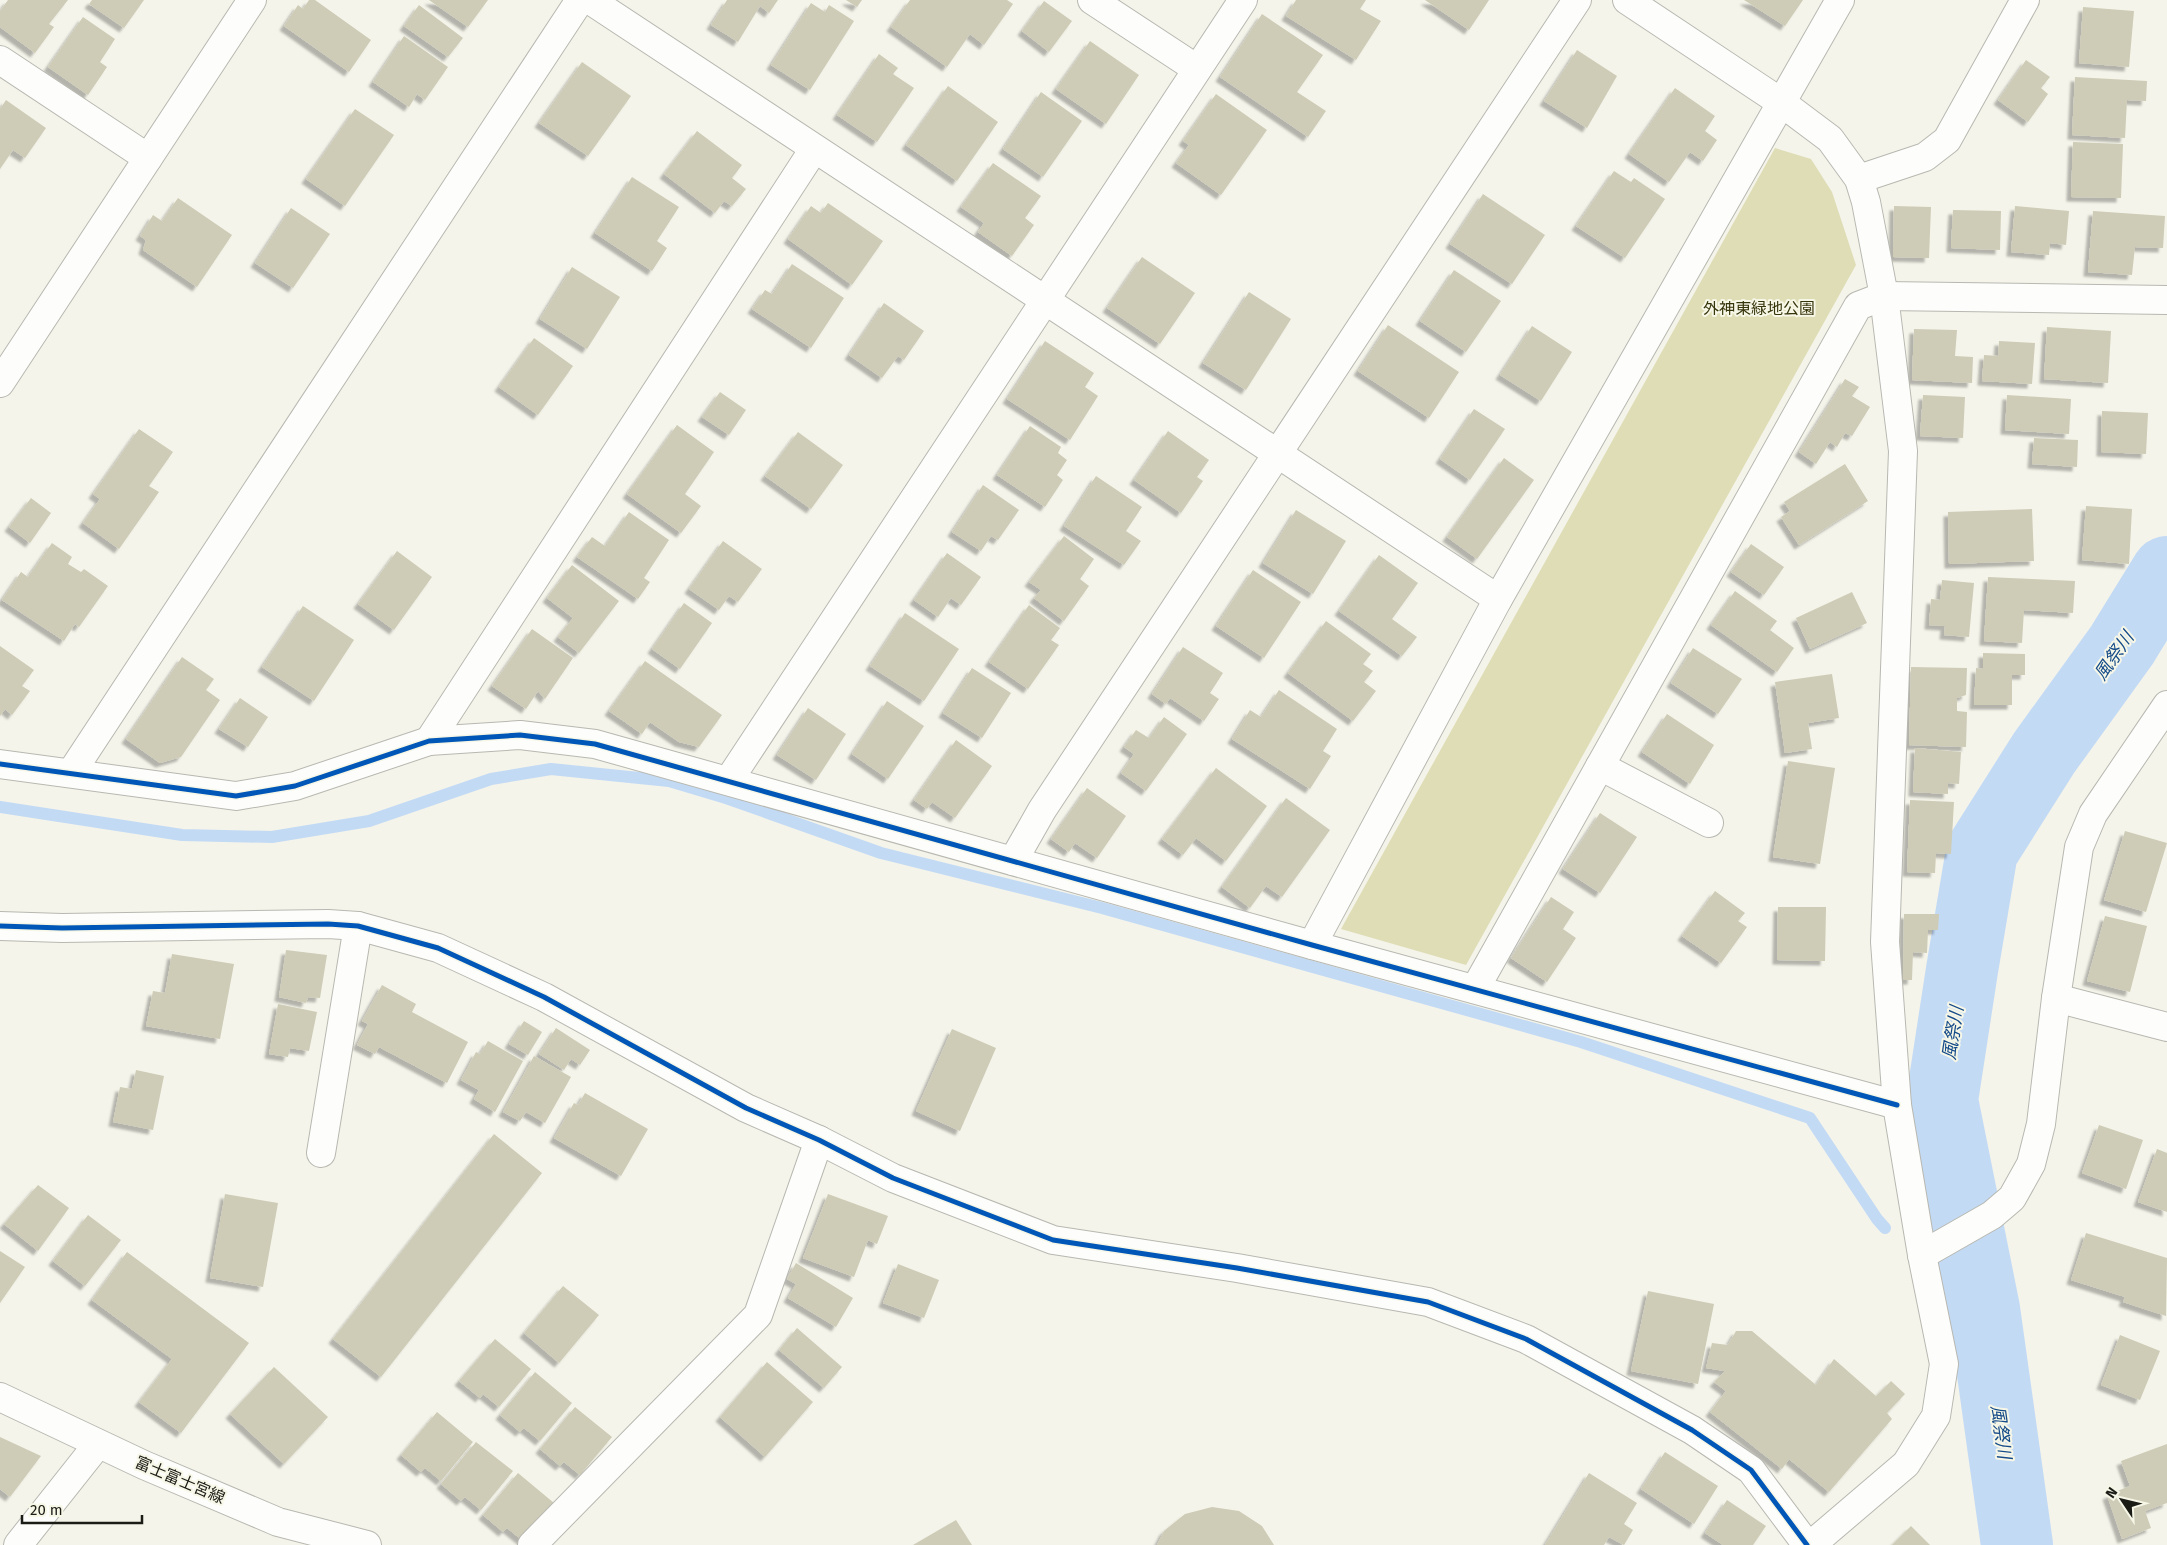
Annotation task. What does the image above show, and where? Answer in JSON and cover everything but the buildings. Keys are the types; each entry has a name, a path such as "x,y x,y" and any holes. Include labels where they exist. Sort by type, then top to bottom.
{"street":[{"path":"0,383 252,0"},
{"path":"71,774 580,0"},
{"path":"590,0 1498,599"},
{"path":"1092,0 1197,69"},
{"path":"729,780 1242,0"},
{"path":"1014,861 1042,810 1577,0"},
{"path":"1627,0 1782,102 1830,139 1859,179 1866,202 1884,296 1902,451 1885,942 1897,1105 1927,1253 1944,1364 1936,1416 1906,1464 1811,1545"},
{"path":"1312,945 1498,599 1840,0"},
{"path":"1859,179 1925,157 1947,140 2024,0"},
{"path":"0,60 148,158"},
{"path":"429,741 814,149"},
{"path":"1475,989 1858,306 1884,296 2167,300"},
{"path":"1927,1253 1992,1215 2012,1198 2031,1164 2041,1124 2056,998 2079,847 2093,814 2167,705"},
{"path":"0,764 236,796 295,786 429,741 520,735 595,744 729,780 1312,945 1897,1105"},
{"path":"1600,766 1709,823"},
{"path":"0,926 62,928 328,924 358,926 438,948 526,989 746,1108 820,1140 893,1178 1053,1240 1237,1268 1428,1302 1526,1339 1692,1430 1751,1470 1807,1545"},
{"path":"321,1153 358,926"},
{"path":"2056,998 2167,1027"},
{"path":"532,1545 758,1315 820,1140"},
{"name":"富士富士宮線","path":"0,1397 98,1444 278,1522 367,1545"},
{"path":"18,1545 98,1444"}],"green space":[{"name":"外神東緑地公園","path":"1775,148 1811,159 1832,192 1856,265 1466,965 1341,929"}],"waterway":[{"name":"風祭川","path":"2017,1545 1984,1309 1942,1100 1962,970 1982,851 2044,753 2122,645 2167,572"},
{"path":"0,807 182,835 272,837 369,821 491,779 551,769 669,781 726,798 881,853 1102,908 1581,1042 1810,1118 1877,1219 1885,1228"},
{"path":"1946,1277 1984,1309"}],"cycle path":[{"path":"0,764 236,796 295,786 429,741 520,735 595,744 1312,945 1897,1105"},
{"path":"0,926 62,928 328,924 358,926 438,948 544,997 746,1108 819,1140 893,1178 1053,1240 1237,1268 1428,1302 1526,1339 1692,1430 1751,1470 1807,1545"}]}
